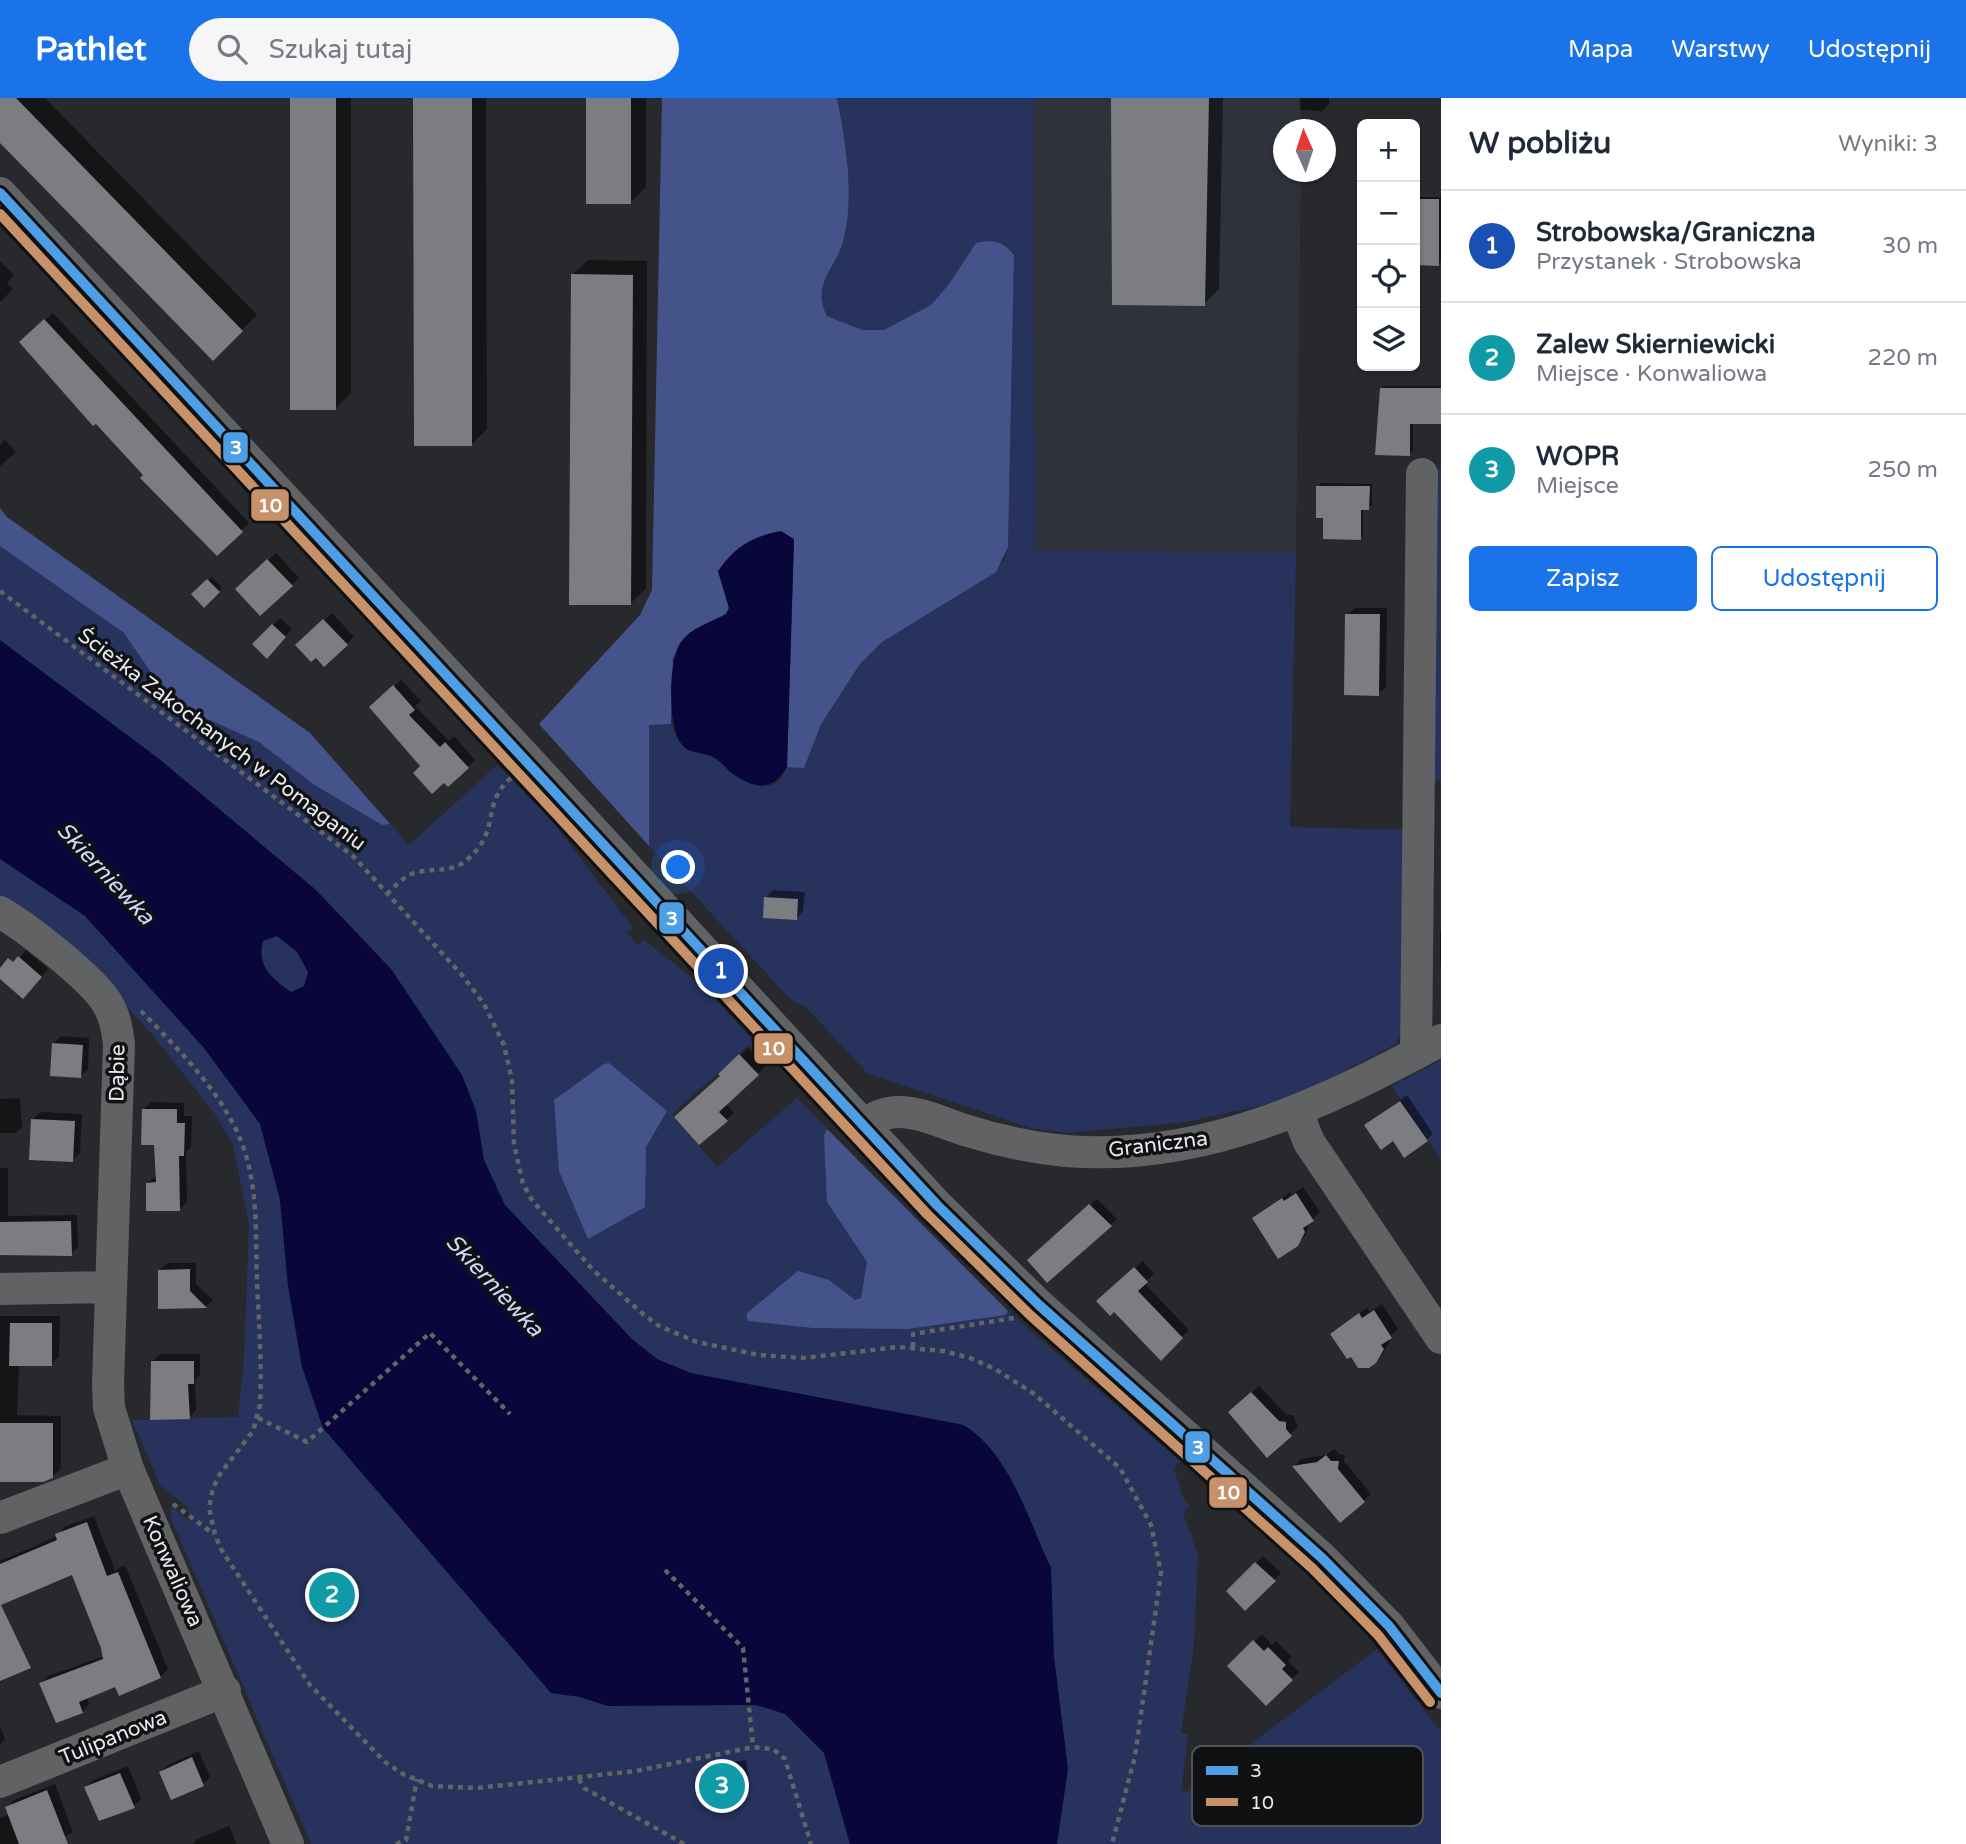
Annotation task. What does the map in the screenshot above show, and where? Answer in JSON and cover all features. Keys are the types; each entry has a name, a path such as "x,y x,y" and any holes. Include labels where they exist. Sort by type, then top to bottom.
{"street":[{"path":"0,193 987,1257 1322,1558 1389,1626 1441,1693"},
{"path":"1422,474 1429,1046"},
{"name":"Dąbie","path":"0,912 84,977 105,1000 115,1019 119,1044 110,1286"},
{"name":"Graniczna","path":"863,1126 884,1114 914,1113 1018,1144 1066,1151 1115,1152 1171,1146 1222,1136 1297,1112 1429,1046"},
{"path":"1297,1112 1309,1142 1441,1338"},
{"path":"0,1289 110,1286"},
{"name":"Konwaliowa","path":"110,1286 109,1408 128,1469 288,1844"},
{"path":"0,1518 128,1469"},
{"name":"Tulipanowa","path":"0,1783 225,1691"}],"path":[{"name":"Ścieżka Zakochanych w Pomaganiu","path":"0,591 353,856 475,990 495,1023 512,1080 514,1144 523,1184 532,1200 593,1270 625,1300 669,1330 697,1342 731,1350 804,1358 881,1348 914,1347 970,1358 995,1369 1033,1393 1120,1468 1151,1525 1160,1561 1160,1589 1135,1756 1112,1844"},
{"path":"387,894 406,877 417,872 443,871 468,860 488,836 492,806 498,790 530,762"},
{"path":"138,1008 183,1056 219,1101 239,1136 249,1166 258,1236 261,1371 258,1418 245,1443 230,1459 213,1488 209,1508 221,1549 324,1701 385,1762 417,1779 453,1789 579,1779 636,1771 753,1747 773,1749 785,1759 811,1844"},
{"path":"914,1347 914,1334 1027,1316 1039,1305"},
{"path":"258,1418 307,1442 430,1333 510,1413"},
{"path":"665,1570 743,1648 753,1747"},
{"path":"396,1844 407,1840 417,1779"},
{"path":"579,1779 584,1788 684,1844"}],"shaded area":[{"path":"662,98 837,98 849,188 843,242 821,295 827,316 862,330 884,330 931,305 949,284 976,243 998,242 1014,255 1008,547 996,572 882,642 860,664 821,724 804,768 787,767 794,540 718,571 729,608 726,614 689,633 673,658 671,724 649,725 649,846 539,724 640,615 652,590"},
{"path":"837,98 1034,98 1035,550 1296,553 1290,827 1407,830 1405,1024 1396,1044 1305,1091 1268,1104 1186,1122 1069,1133 1030,1128 868,1074 806,1007 792,1001 649,846 649,725 671,724 680,740 688,747 713,757 751,782 759,785 778,783 787,767 804,767 821,724 860,664 882,642 1004,561 1008,547 1014,255 1006,244 976,243 949,284 931,305 884,330 862,330 827,316 821,297 822,289 834,260 849,193 847,152"},
{"path":"1034,98 1301,98 1301,119 1273,119 1273,182 1301,182 1296,553 1035,550"},
{"path":"1433,469 1441,469 1441,779 1429,786"},
{"path":"0,508 7,517 310,733 409,845 497,765 551,819 633,928 627,933 638,945 644,940 704,987 772,1061 768,1065 749,1045 672,1114 717,1167 797,1098 1008,1311 1180,1461 1174,1469 1184,1500 1190,1506 1183,1513 1198,1555 1194,1645 1181,1733 1188,1735 1181,1791 1187,1792 1192,1788 1192,1826 1423,1826 1423,1746 1248,1746 1377,1649 1441,1732 1441,1844 311,1844 170,1516 171,1506 192,1523 186,1506 160,1485 132,1420 238,1417 244,1359 249,1224 233,1145 215,1114 156,1039 108,986 0,897"},
{"path":"0,508 7,517 310,733 390,824 382,825 313,784 259,742 172,703 124,633 0,546"},
{"path":"1441,1060 1441,1160 1392,1086"},
{"path":"609,1063 667,1111 646,1147 645,1207 588,1239 559,1171 554,1100"},
{"path":"827,1129 1008,1311 1005,1315 908,1329 813,1328 748,1321 746,1314 798,1271 829,1280 855,1300 861,1298 867,1262 827,1202 824,1135"}],"water":[{"path":"781,531 794,539 787,767 776,780 763,786 741,779 713,757 683,746 673,722 672,677 677,650 685,637 726,614 729,608 718,571 731,555 745,544"},
{"name":"Skierniewka","path":"0,640 158,758 316,890 391,969 462,1075 476,1111 484,1160 505,1205 632,1339 657,1359 691,1373 964,1425 980,1437 1006,1470 1051,1568 1054,1657 1068,1769 1057,1844 850,1844 824,1753 785,1714 756,1705 607,1706 580,1697 551,1693 323,1428 302,1367 288,1286 280,1200 260,1124 204,1048 85,916 0,859","holes":["277,936 297,952 308,972 304,986 291,992 267,971 262,958 263,941"]}],"building":[{"path":"0,98 16,98 243,331 213,361 0,143"},
{"path":"290,98 336,98 336,410 290,410"},
{"path":"413,98 472,98 472,446 414,446"},
{"path":"586,98 631,98 631,204 586,204"},
{"path":"1111,98 1209,98 1205,306 1112,305"},
{"path":"1420,199 1439,199 1439,266 1420,265"},
{"path":"571,274 633,275 631,605 569,605"},
{"path":"44,319 243,532 217,556 140,478 143,475 96,424 93,426 19,342"},
{"path":"1380,388 1441,388 1441,424 1410,424 1410,456 1375,455"},
{"path":"1316,486 1370,486 1369,510 1361,510 1361,540 1323,539 1323,518 1316,518"},
{"path":"267,559 293,586 260,616 235,589"},
{"path":"207,579 220,592 204,608 191,594"},
{"path":"1345,614 1380,614 1379,696 1344,695"},
{"path":"323,619 348,645 324,667 316,658 311,662 295,645"},
{"path":"272,624 286,637 267,659 252,644"},
{"path":"393,685 415,710 409,715 440,747 445,742 469,768 448,787 444,783 432,794 413,773 420,766 369,707"},
{"path":"764,897 798,899 797,920 763,918"},
{"path":"18,956 42,977 23,999 0,979 0,968 8,958 13,962"},
{"path":"52,1043 83,1045 81,1078 50,1076"},
{"path":"739,1054 759,1075 719,1112 728,1121 699,1145 674,1117 720,1076 718,1074"},
{"path":"1400,1101 1428,1141 1404,1158 1393,1141 1381,1150 1364,1125"},
{"path":"142,1109 177,1109 177,1123 185,1123 184,1156 179,1156 180,1211 146,1211 146,1183 156,1182 154,1145 141,1145"},
{"path":"31,1119 75,1121 73,1162 29,1160"},
{"path":"1296,1193 1314,1221 1303,1228 1305,1232 1298,1246 1278,1259 1252,1218 1282,1198 1284,1201"},
{"path":"1089,1204 1112,1226 1047,1283 1027,1260"},
{"path":"71,1221 72,1256 0,1255 0,1222"},
{"path":"1134,1267 1148,1282 1138,1291 1183,1338 1161,1361 1114,1312 1110,1316 1096,1301"},
{"path":"190,1269 190,1291 207,1308 158,1309 158,1270"},
{"path":"1374,1310 1392,1338 1381,1345 1384,1349 1376,1363 1369,1368 1358,1368 1351,1357 1347,1359 1330,1334 1359,1313 1362,1318"},
{"path":"10,1323 52,1323 52,1366 9,1366"},
{"path":"151,1361 194,1361 194,1384 188,1384 190,1419 150,1420"},
{"path":"1251,1392 1279,1421 1286,1422 1286,1429 1292,1436 1267,1458 1228,1412"},
{"path":"0,1423 53,1423 53,1478 43,1482 0,1482"},
{"path":"1326,1455 1331,1461 1339,1461 1338,1469 1365,1502 1340,1523 1292,1466 1317,1462"},
{"path":"87,1522 107,1576 118,1572 161,1678 119,1696 115,1687 79,1702 83,1713 56,1723 39,1683 103,1659 101,1648 72,1575 1,1605 31,1668 0,1681 0,1564 57,1540 55,1534"},
{"path":"1255,1562 1276,1581 1245,1611 1226,1591"},
{"path":"1253,1640 1264,1651 1268,1647 1286,1665 1282,1669 1293,1680 1266,1706 1227,1666"},
{"path":"192,1757 204,1786 171,1800 159,1772"},
{"path":"739,1766 744,1799 706,1805 701,1772"},
{"path":"120,1773 135,1808 99,1821 84,1787"},
{"path":"47,1790 68,1844 19,1844 5,1807"}],"transit line":[{"name":"3","path":"0,193 937,1205 1039,1305 1322,1558 1389,1626 1441,1693"},
{"name":"10","path":"0,214 927,1214 1030,1315 1312,1568 1378,1635 1430,1702"}],"place":[{"name":"Strobowska/Graniczna","path":"721,971"},
{"name":"Zalew Skierniewicki","path":"332,1595"},
{"name":"WOPR","path":"722,1786"}]}
